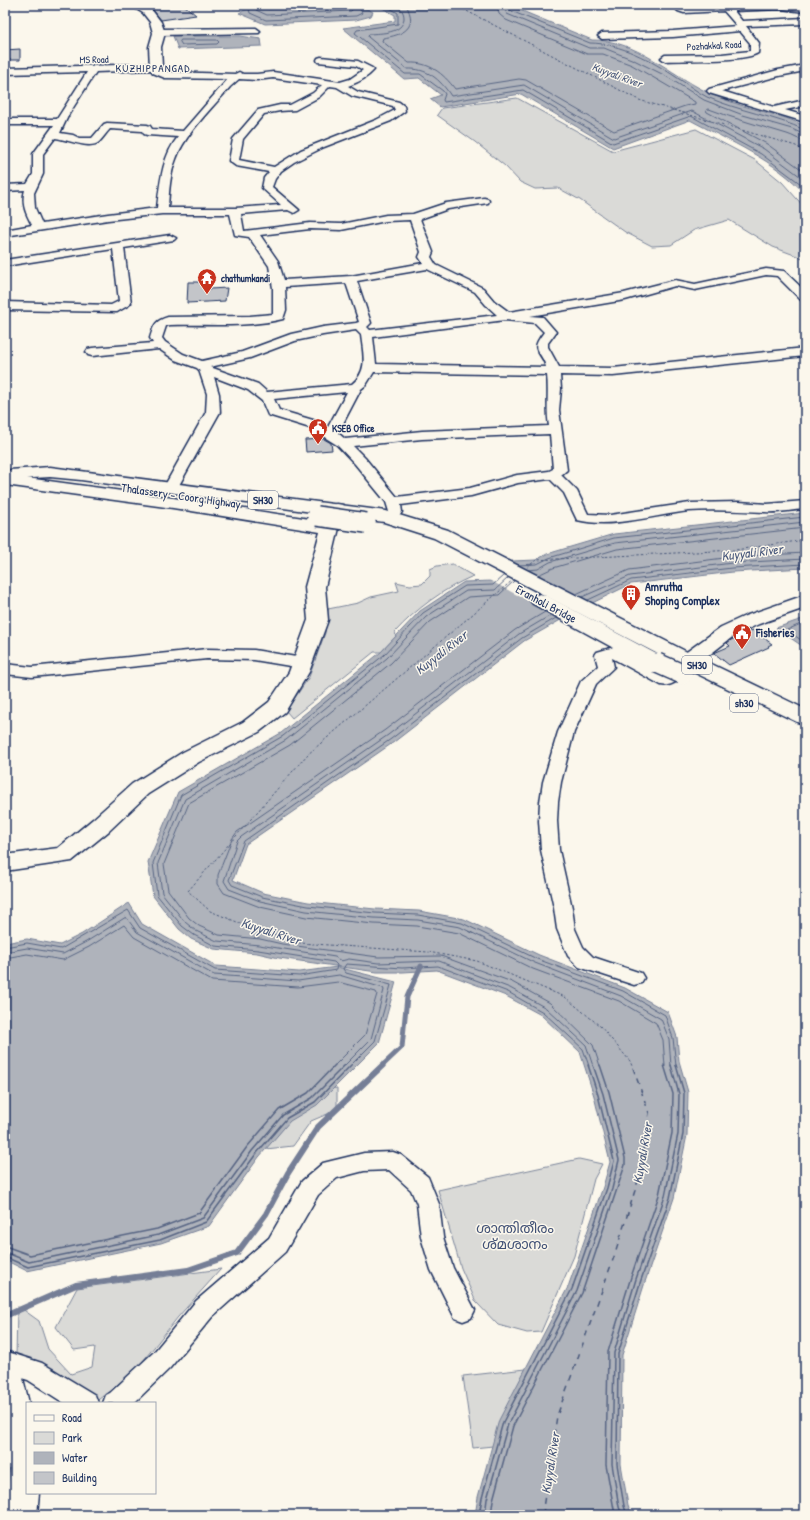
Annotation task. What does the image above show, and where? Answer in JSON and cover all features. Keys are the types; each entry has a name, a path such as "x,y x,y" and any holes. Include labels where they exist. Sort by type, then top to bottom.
{"main road":[{"path":"135,5 147,11 155,22 159,32 155,47 156,67"},
{"name":"SH30","path":"9,475 50,472 171,488 328,518 394,511 591,610 685,667 805,717"},
{"path":"5,863 64,855 101,825 140,789 191,757 251,727 277,706 299,672 318,620 315,586 328,518 173,503 9,475"},
{"name":"Eranholi Bridge","path":"328,518 366,523 405,532 428,540 657,663 685,667"},
{"path":"685,667 728,631 752,620 805,601"},
{"name":"sh30","path":"685,667 805,732"},
{"path":"5,1366 14,1454 26,1462 20,1515"}],"street":[{"path":"676,5 680,10 781,6 805,9"},
{"path":"725,8 728,9 740,26"},
{"path":"602,36 678,34 740,26 805,21"},
{"name":"Pozhakkal Road","path":"665,58 722,57 752,53 755,51 756,46 740,26"},
{"path":"159,32 256,31"},
{"path":"156,67 156,71 165,75 239,75 257,77 273,75 340,85 353,81 369,70 358,64 322,60"},
{"name":"MS Road","path":"5,70 93,70 156,67"},
{"path":"805,68 778,73 712,91 805,119"},
{"path":"39,228 29,208 27,198 38,174 38,154 53,135 64,114 93,70"},
{"path":"162,211 164,182 171,159 179,142 227,85 239,75"},
{"path":"276,170 240,164 234,161 238,139 261,112 280,108 292,108 316,95 325,88 327,84"},
{"path":"310,226 291,207 266,188 266,185 276,170 294,157 308,150 391,117 400,111 399,106 396,104 355,94 340,85"},
{"path":"772,110 805,102"},
{"path":"5,122 61,122"},
{"path":"53,135 70,137 77,141 95,141 107,126 114,125 147,128 147,132 186,134"},
{"path":"5,188 31,187"},
{"path":"235,211 240,233 244,234 310,226 341,227 386,218 414,217 446,206 484,201"},
{"path":"5,233 162,211 235,211 291,207"},
{"path":"279,316 250,320 168,322 161,324 156,338 160,345 179,358 253,387 268,399 273,412 286,418 306,422 331,434 352,451 394,511 517,479 553,475 560,470 553,410 555,389 552,365 542,347 542,343 550,332 539,320 507,316 490,302 479,290 443,274 430,265 425,257 427,252 414,217"},
{"path":"253,233 256,242 272,262 278,284 280,309 279,316"},
{"path":"5,263 170,238"},
{"path":"5,306 113,309 125,303 118,245"},
{"path":"278,284 351,279 430,265"},
{"path":"203,367 246,355 301,336 323,331 363,330 507,316 611,299 675,283 695,287 766,272 780,273 805,298"},
{"path":"331,434 356,387 362,382 370,368 363,330 365,323 351,279"},
{"path":"279,316 301,336"},
{"path":"92,352 143,348 160,345"},
{"path":"370,368 613,372 805,352"},
{"path":"171,488 213,412 213,394 203,367"},
{"path":"265,396 356,387"},
{"path":"342,443 418,435 556,430"},
{"path":"553,475 570,491 582,517 593,519 610,519 690,507 739,506 767,508 805,505"},
{"path":"634,978 586,962 575,951 566,929 563,908 550,850 548,821 552,782 566,732 588,681 606,667 603,655 614,652 667,681 685,667"},
{"path":"5,669 32,672 206,654 254,655 302,663"},
{"path":"118,1402 162,1360 204,1309 277,1245 310,1188 331,1170 364,1162 393,1161 420,1184 428,1204 432,1237 442,1270 464,1310"},
{"path":"5,1362 34,1371 84,1402"}],"green space":[{"path":"517,98 613,151 696,129 755,160 782,182 805,208 805,259 773,247 729,220 694,230 671,245 652,246 625,232 580,200 558,188 535,189 520,182 505,166 437,115 442,108"},
{"path":"452,564 473,576 451,587 431,600 412,615 395,632 396,636 381,652 374,652 292,718 286,711 309,677 325,633 328,609 358,603 371,597 399,591 396,582 410,585 422,584 430,576 430,569 437,566"},
{"path":"337,1088 337,1110 311,1121 293,1146 239,1152 296,1093"},
{"name":"ശാന്തിതീരം ശ്മശാനം","path":"579,1159 602,1164 594,1179 574,1256 541,1332 527,1333 498,1325 476,1302 461,1268 438,1190"},
{"path":"221,1269 178,1317 135,1371 95,1402 92,1402 16,1359 17,1307 21,1308 39,1321 48,1349 71,1374 92,1367 95,1347 74,1350 56,1327 77,1288"},
{"path":"526,1369 493,1446 473,1448 463,1376"}],"water":[{"path":"241,5 359,5 373,12 371,16 356,20 265,24 239,13 247,9"},
{"name":"Kuyyali River","path":"377,5 508,5 592,40 608,41 638,51 693,85 714,95 736,104 786,118 805,127 805,194 794,182 766,161 690,120 613,148 521,94 440,107 430,99 441,95 419,78 404,79 343,28 395,21 395,15"},
{"path":"173,36 240,36 261,39 262,46 178,49"},
{"name":"Kuyyali River","path":"805,513 805,568 733,572 631,584 578,610 524,641 394,742 246,844 233,880 263,893 308,902 375,909 419,911 464,919 539,955 625,988 668,1012 677,1037 679,1061 688,1092 687,1135 674,1198 622,1355 621,1464 628,1505 632,1515 475,1515 478,1497 499,1420 568,1287 603,1187 610,1162 594,1096 580,1052 541,1015 506,996 437,970 377,972 279,958 257,953 214,949 191,939 179,929 153,896 148,862 178,792 281,733 381,652 420,611 464,582 492,581 512,561 536,560 547,554 614,534"},
{"path":"805,618 805,648 776,628"},
{"path":"129,903 142,924 216,966 299,972 337,967 396,982 379,1043 317,1105 290,1121 259,1157 209,1226 161,1243 27,1271 5,1260 5,943 27,939 60,945 82,934"}],"pier":[{"path":"501,570 579,611 564,620 489,580 491,580"}],"building":[{"path":"149,5 184,5 196,15 161,20"},
{"path":"20,49 20,60 5,60 5,50"},
{"name":"chathumkandi","path":"188,282 209,282 210,289 227,288 225,301 187,303"},
{"name":"KSEB Office","path":"324,439 331,443 332,450 306,452 305,440"},
{"name":"Fisheries","path":"753,630 772,644 768,646 769,647 729,665 714,653 730,646 727,643 731,640"}],"waterway":[{"path":"382,1066 402,1047 407,997 421,966"},
{"path":"5,1316 76,1285 188,1270 237,1253 266,1214 288,1173 318,1127 383,1065"}],"ferry route":[{"path":"455,5 639,100 796,146 805,152"},
{"path":"524,570 536,560 735,550 805,540"},
{"path":"514,579 307,755 188,891 210,911 237,922 300,943 428,952 477,961 565,997 600,1026 630,1061 632,1066"},
{"path":"545,1515 543,1508 557,1416 615,1254 637,1184 649,1113 632,1065"}],"place":[{"name":"chathumkandi","path":"207,295"},
{"name":"KSEB Office","path":"318,445"},
{"name":"Amrutha Shoping Complex","path":"631,611"},
{"name":"Fisheries","path":"742,650"}],"district":[{"name":"KUZHIPPANGAD","path":"153,68"}]}
